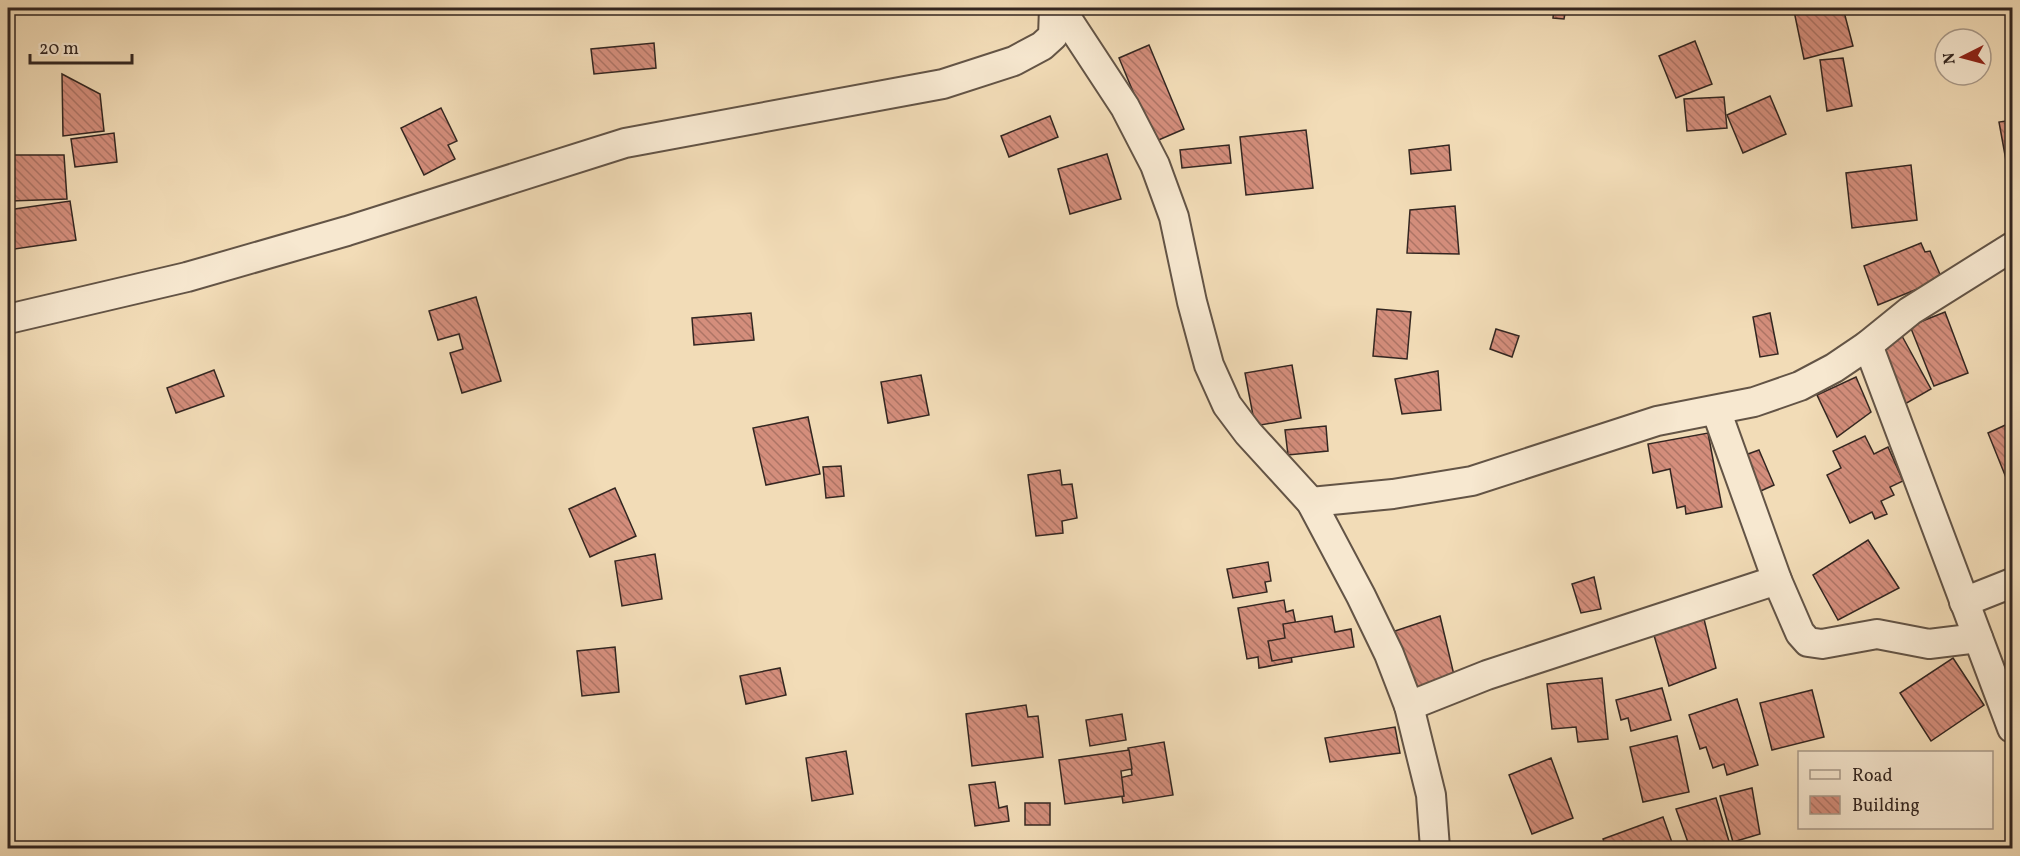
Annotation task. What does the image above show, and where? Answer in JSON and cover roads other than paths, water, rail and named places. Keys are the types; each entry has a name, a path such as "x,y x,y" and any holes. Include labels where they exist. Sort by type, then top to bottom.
{"street":[{"path":"8,319 187,278 347,231 625,143 943,84 1014,61 1042,46 1053,36 1054,8"},
{"path":"1060,8 1125,107 1155,165 1174,217 1192,302 1209,365 1227,405 1248,433 1311,502 1389,654 1409,706 1431,795 1435,849"},
{"path":"1311,502 1393,494 1472,481 1657,421 1754,402 1800,386 1834,368 1868,345 1910,311 2011,253"},
{"path":"1868,345 2013,728"},
{"path":"1716,410 1778,580 1800,633 1808,642 1822,644 1877,634 1929,644 1978,638"},
{"path":"1409,706 1487,675 1778,580"},
{"path":"1964,602 2013,583"}]}
